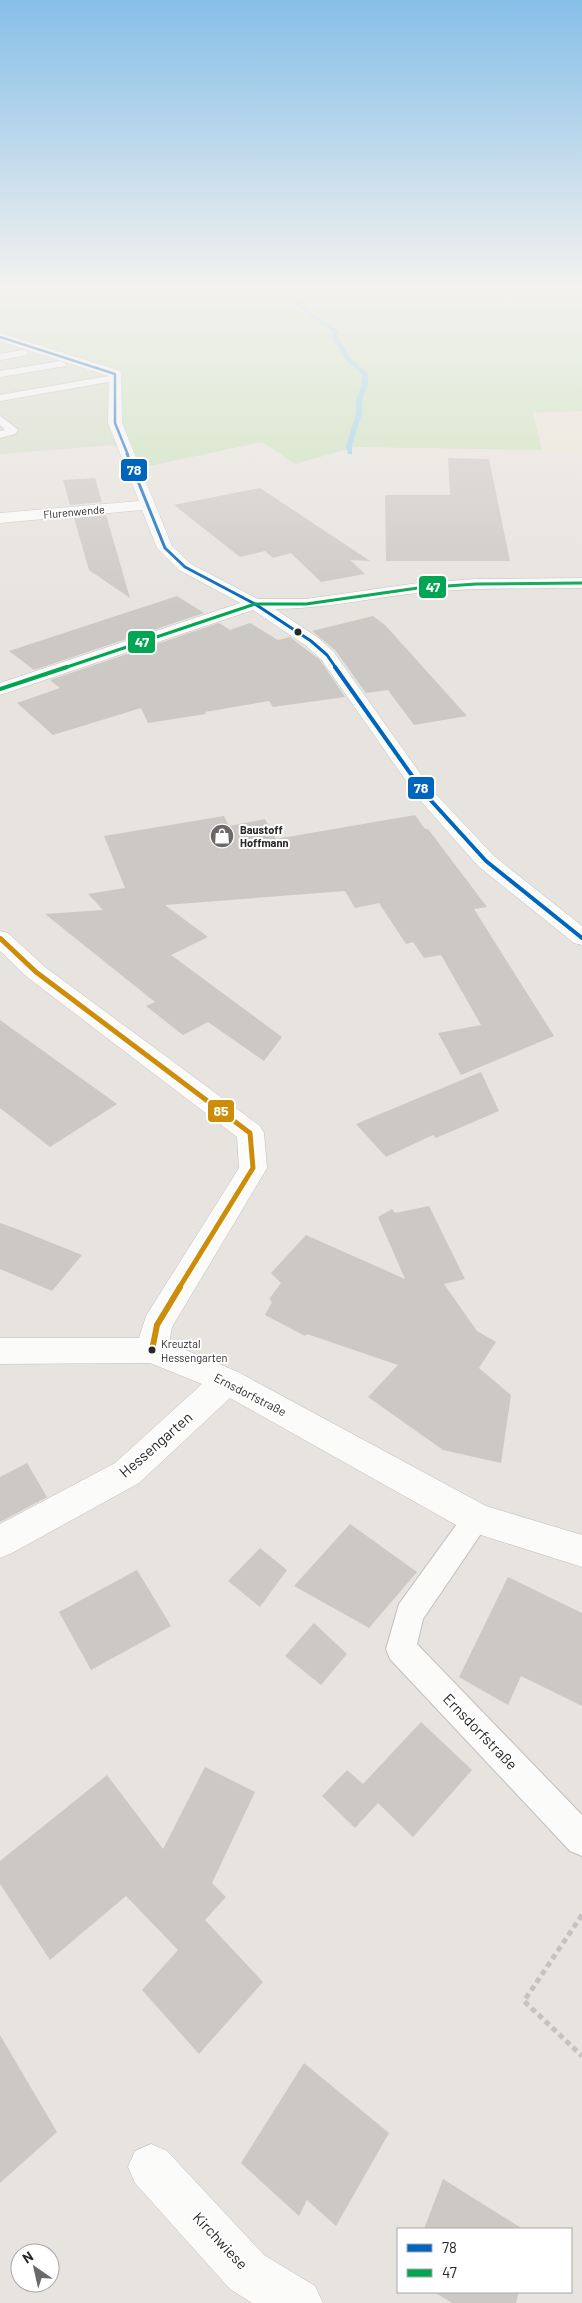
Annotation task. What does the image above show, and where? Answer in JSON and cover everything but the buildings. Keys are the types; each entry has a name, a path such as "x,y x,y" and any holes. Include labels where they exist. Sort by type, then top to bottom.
{"street":[{"path":"115,395 115,423 165,548 185,567 255,604 311,641 327,655 425,794 486,860 582,938"},
{"name":"Flurenwende","path":"0,518 148,505"},
{"path":"0,689 255,604 306,604 418,588 476,584 582,583"},
{"path":"0,938 36,972 250,1133 254,1168 157,1325 152,1350"},
{"name":"Ernsdorfstraße","path":"0,1351 152,1350 227,1381 477,1519 582,1551"},
{"name":"Hessengarten","path":"0,1542 127,1473 227,1381"},
{"name":"Kirchwiese","path":"151,2167 247,2272 298,2303"}],"lane":[{"path":"0,398 15,395"},
{"path":"0,419 12,430 0,435"},
{"name":"Ernsdorfstraße","path":"477,1519 409,1614 401,1649 582,1839"}],"path":[{"path":"582,1915 524,2001 582,2056"}],"shaded area":[{"path":"582,412 582,451 545,452 535,414"}],"green space":[{"path":"0,395 107,395 106,426 113,445 0,454"},
{"path":"107,395 582,395 582,411 533,413 542,450 355,447 295,464 262,442 145,467 113,445 106,426"}],"waterway":[{"path":"350,453 349,446 359,413 361,395"}],"transit line":[{"name":"78","path":"115,395 115,423 165,548 185,567 255,604 311,641 327,655 425,794 486,861 582,938"},
{"name":"47","path":"0,689 255,604 306,604 418,588 476,584 582,583"},
{"name":"85","path":"0,938 36,972 250,1133 253,1168 157,1325 152,1350"}],"place":[{"name":"Baustoff Hoffmann","path":"222,836"},
{"name":"Kreuztal Hessengarten","path":"152,1350"}]}
